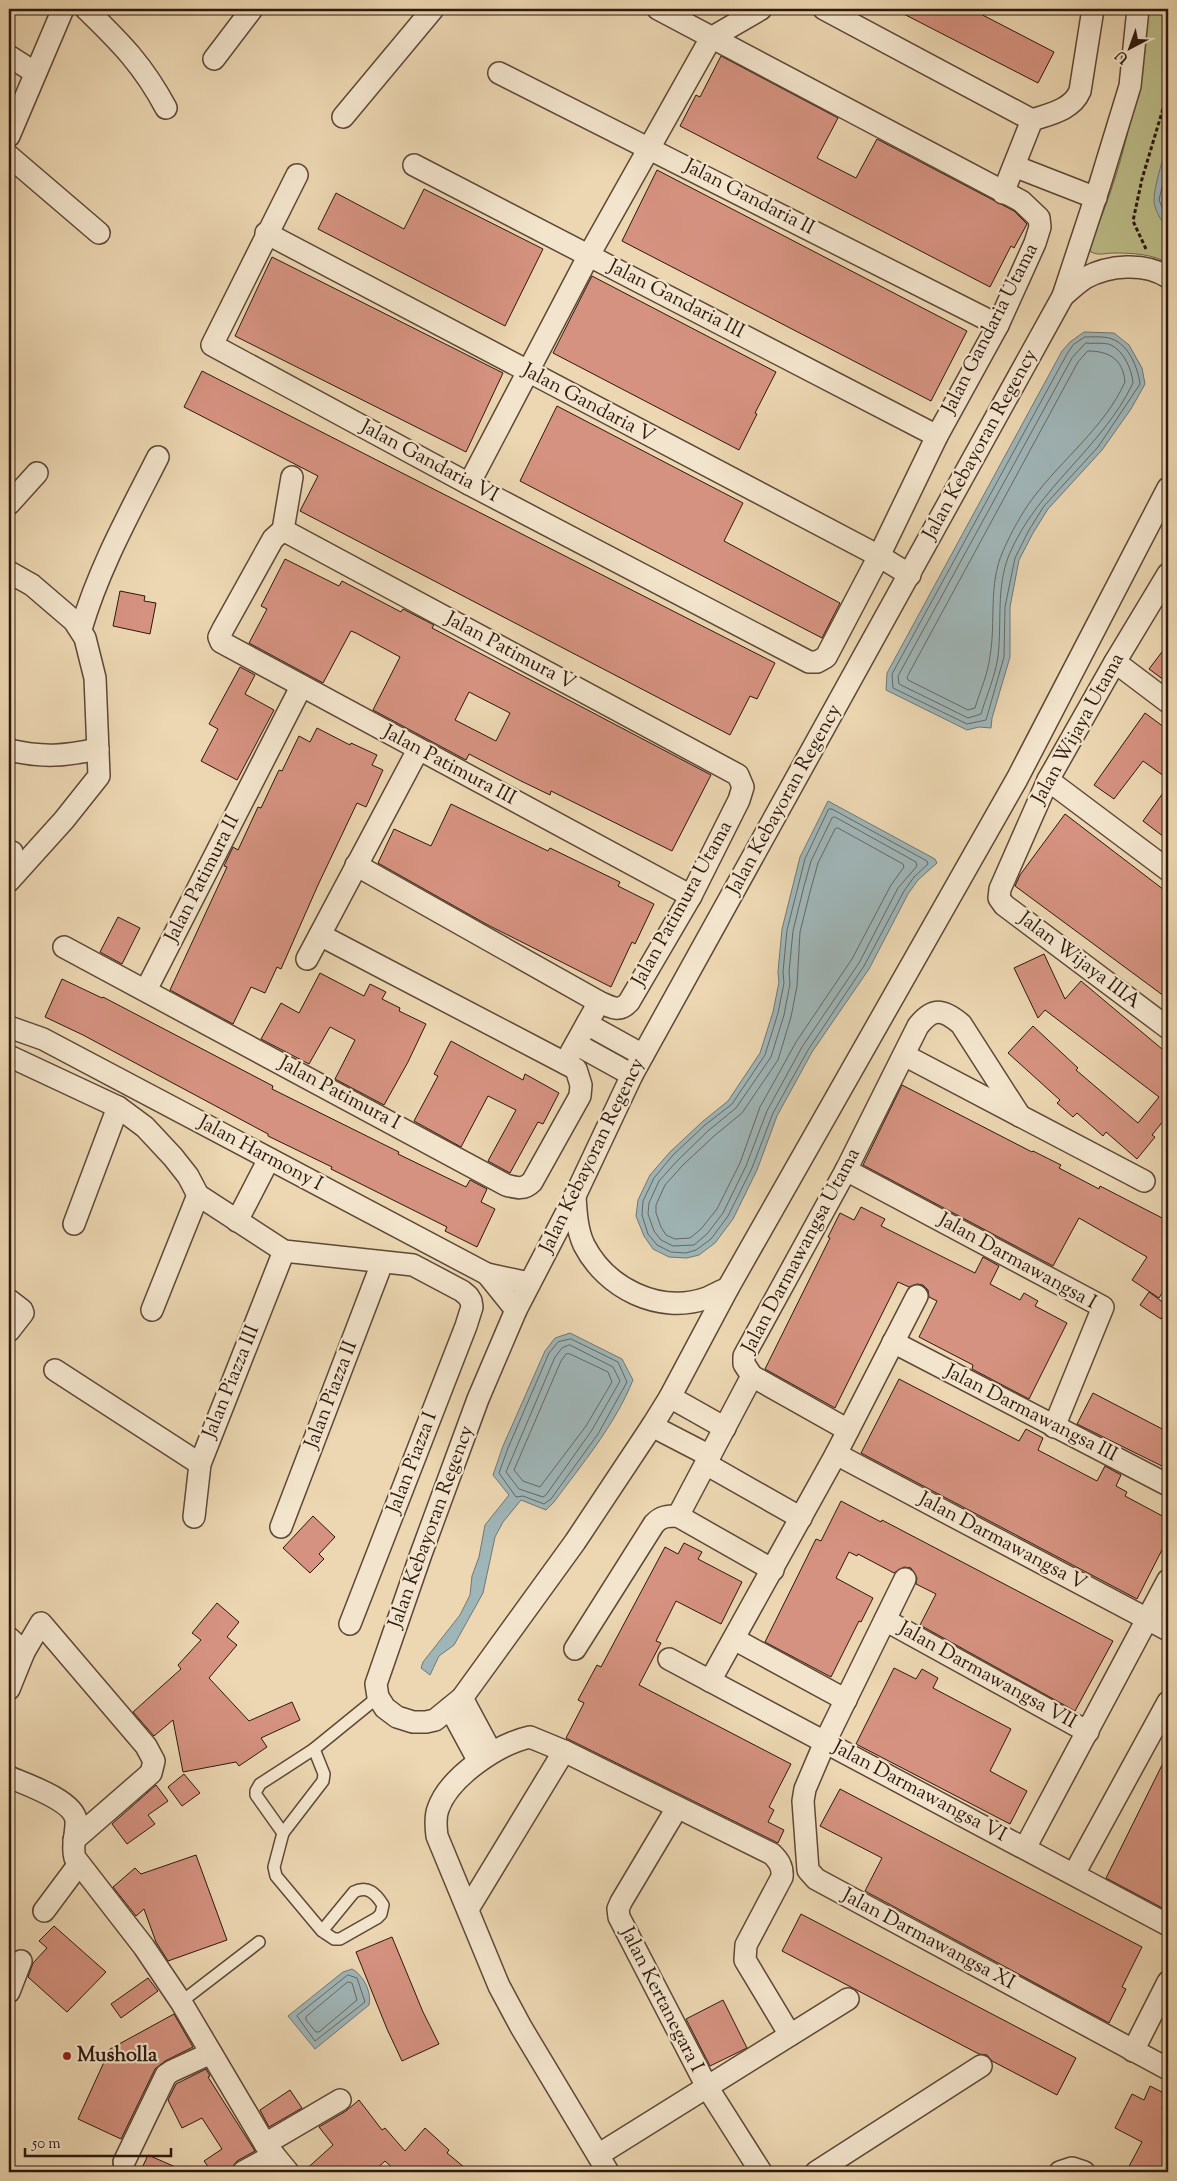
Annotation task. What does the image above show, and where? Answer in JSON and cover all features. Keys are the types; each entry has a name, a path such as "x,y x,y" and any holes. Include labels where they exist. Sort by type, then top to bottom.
{"street":[{"path":"9,136 34,72 63,9"},
{"path":"86,9 131,53 151,79 166,108"},
{"path":"214,59 252,9"},
{"name":"Jalan Gandaria Utama","path":"658,9 1004,193 1029,207 1039,218 1040,227 1035,243 998,325 937,436 879,556 826,657 817,662"},
{"path":"469,484 589,256 712,38 761,9"},
{"path":"824,9 1032,120"},
{"path":"1004,193 1032,120 1070,106 1077,100 1093,9"},
{"name":"Jalan Kebayoran Regency","path":"378,1696 376,1684 421,1554 478,1399 516,1310 575,1196 632,1075 1063,296 1130,86 1138,9"},
{"path":"344,117 430,10"},
{"path":"9,56 34,72"},
{"name":"Jalan Gandaria II","path":"499,73 998,325"},
{"path":"9,156 99,233"},
{"path":"1016,160 1098,191"},
{"name":"Jalan Gandaria III","path":"414,165 937,436"},
{"name":"Jalan Gandaria VI","path":"297,175 266,233 212,345 469,484 809,662 817,662"},
{"name":"Jalan Gandaria V","path":"266,233 879,556 910,575"},
{"path":"1063,296 1084,279 1109,269 1136,267 1163,273 1168,276"},
{"path":"81,629 92,592 113,544 158,457"},
{"path":"9,504 37,473"},
{"path":"283,530 292,476"},
{"path":"378,1696 384,1708 397,1717 414,1722 434,1720 456,1703 575,1542 652,1426 670,1397 728,1288 1017,778 1168,488"},
{"name":"Jalan Patimura III","path":"283,530 273,539 223,629 219,637 221,642 301,687 691,896"},
{"name":"Jalan Patimura V","path":"283,530 738,775"},
{"path":"9,572 32,585 81,629 95,678 99,776 54,832 9,881"},
{"name":"Jalan Wijaya Utama","path":"1000,888 1048,780 1115,662 1168,574"},
{"path":"1115,662 1168,702"},
{"name":"Jalan Patimura II","path":"146,990 301,687"},
{"path":"9,750 35,756 66,756 98,749"},
{"path":"307,959 418,750"},
{"name":"Jalan Patimura Utama","path":"356,865 599,1002 616,1009 624,1007 691,896 739,800 743,787 738,775"},
{"path":"1048,780 1168,870"},
{"name":"Jalan Wijaya IIIA","path":"1000,888 999,898 1004,905 1168,1028"},
{"path":"320,935 565,1063 599,1002"},
{"path":"64,947 146,990"},
{"name":"Jalan Patimura I","path":"146,990 506,1185 523,1188 532,1182 581,1091 580,1077 576,1069 565,1063"},
{"name":"Jalan Harmony I","path":"9,1012 21,1020 32,1034"},
{"name":"Jalan Darmawangsa Utama","path":"678,1516 752,1376 744,1364 744,1356 846,1170 918,1026 928,1015 935,1012 951,1016 960,1024 1020,1116"},
{"path":"587,1024 643,1055"},
{"name":"Jalan Harmony I","path":"9,1027 32,1034 487,1274 530,1283"},
{"path":"576,1044 632,1075"},
{"path":"904,1055 1144,1181"},
{"path":"9,1056 118,1107 145,1127 173,1157 188,1176 198,1195 284,1251 382,1262"},
{"path":"74,1224 118,1107"},
{"path":"237,1221 269,1158"},
{"name":"Jalan Darmawangsa I","path":"846,1170 1104,1307 1054,1427"},
{"path":"152,1310 198,1195"},
{"path":"575,1196 576,1220 583,1244 596,1264 608,1276 634,1294 658,1302 682,1303 706,1298 728,1288"},
{"name":"Jalan Piazza III","path":"194,1517 200,1464 284,1251"},
{"name":"Jalan Piazza I","path":"350,1624 472,1307 471,1301 462,1291 413,1265 382,1262"},
{"name":"Jalan Piazza II","path":"282,1527 382,1262"},
{"name":"Jalan Harmony I","path":"487,1274 516,1310"},
{"path":"710,1681 836,1454 917,1296"},
{"path":"9,1300 22,1310 23,1313 9,1331"},
{"name":"Jalan Darmawangsa III","path":"893,1342 1168,1485"},
{"path":"55,1370 200,1464"},
{"path":"752,1376 848,1430"},
{"path":"670,1397 725,1428"},
{"path":"652,1426 801,1518"},
{"name":"Jalan Darmawangsa V","path":"836,1454 1168,1630"},
{"path":"575,1649 654,1524 666,1516 678,1516 773,1570"},
{"name":"Jalan Darmawangsa VII","path":"825,1742 905,1579"},
{"path":"1025,1848 1168,1580"},
{"name":"Jalan Darmawangsa VII","path":"885,1620 1088,1732"},
{"path":"9,1689 16,1645 41,1623 146,1746 154,1760 151,1773 76,1854 44,1910"},
{"path":"734,1639 846,1700"},
{"name":"Jalan Darmawangsa VI","path":"669,1659 1168,1925"},
{"path":"1074,1874 1168,1702"},
{"path":"456,1703 485,1756"},
{"path":"707,2087 603,2164 521,2027 499,1986 437,1836 438,1810 445,1794 485,1756 530,1737 564,1751 772,1854 778,1860 782,1869 782,1877 746,1945 745,1960 790,2035"},
{"name":"Jalan Darmawangsa XI","path":"825,1742 805,1789 803,1800 808,1870 810,1875 1168,2069"},
{"path":"468,1909 564,1751"},
{"path":"9,1777 45,1792 72,1810 76,1821 76,1854 144,1947 181,2002 269,2150 288,2172"},
{"name":"Jalan Kertanegara I","path":"677,1808 621,1902 618,1909 619,1917 707,2087 761,2172"},
{"path":"9,1992 21,1961"},
{"path":"1133,2051 1168,1982"},
{"name":"Jalan Kertanegara I","path":"707,2087 848,1999"},
{"path":"124,2162 166,2075 211,2053"},
{"path":"816,2172 981,2066"},
{"path":"243,2172 269,2150 340,2100"},
{"path":"1060,2172 1072,2168 1084,2172"}],"lane":[{"path":"283,1833 256,1795 256,1790 260,1784 314,1748 378,1696"},
{"path":"314,1748 324,1774 323,1782 283,1833 275,1859 276,1876 322,1931 334,1940 340,1940 377,1918 381,1914 383,1905 377,1895 371,1891 359,1890 354,1892 322,1931"},
{"path":"181,2002 259,1942"}],"path":[{"path":"1164,9 1168,41"},
{"path":"1154,252 1147,250 1133,221 1142,180 1168,92"}],"green space":[{"path":"1147,9 1168,9 1168,263 1142,255 1121,253 1097,254 1091,252 1089,247 1110,194 1127,137"}],"water":[{"path":"1168,138 1168,226 1158,215 1154,200"},
{"path":"1084,332 1114,333 1129,345 1142,368 1145,384 1131,409 1102,450 1048,509 1019,560 1010,607 1010,657 992,718 991,728 979,727 967,730 886,690 887,673 1062,351 1070,342"},
{"path":"828,801 935,859 937,863 918,880 908,894 869,969 812,1052 777,1116 757,1170 733,1219 715,1243 699,1255 687,1258 669,1257 653,1249 644,1236 636,1216 638,1200 650,1175 670,1152 728,1101 760,1053 773,1012 779,982 778,972 782,929 800,857"},
{"path":"570,1333 622,1359 633,1380 617,1413 587,1459 554,1502 546,1510 521,1500 503,1522 495,1537 483,1593 454,1645 439,1656 430,1675 421,1668 423,1662 460,1615 470,1595 472,1576 479,1557 485,1525 509,1495 493,1475 503,1446 545,1351 555,1338"},
{"path":"352,1969 360,1975 366,1984 370,2000 369,2005 315,2049 288,2016 343,1972"}],"building":[{"path":"894,9 971,9 1054,52 1038,83"},
{"path":"721,56 838,118 817,158 856,178 877,139 1014,211 1027,224 1014,248 1011,246 990,287 680,126 696,95 700,97"},
{"path":"657,170 967,331 931,401 622,241"},
{"path":"424,189 543,249 505,326 318,229 336,193 404,229"},
{"path":"272,257 503,373 466,452 235,336"},
{"path":"592,276 776,372 739,450 553,353"},
{"path":"202,371 775,663 757,699 750,696 730,735 300,511 318,476 184,407"},
{"path":"557,406 743,503 724,541 840,603 822,638 520,481"},
{"path":"285,559 339,586 342,581 401,612 403,609 434,625 432,628 711,775 672,851 551,791 550,795 469,754 466,760 373,710 400,657 356,633 351,631 323,683 249,643 267,609 261,606","holes":["469,692 510,713 496,741 455,720"]},
{"path":"120,591 145,596 144,601 156,603 150,634 113,626"},
{"path":"1168,644 1168,683 1149,669"},
{"path":"240,667 255,675 245,694 274,710 237,780 201,761 218,729 209,724"},
{"path":"1145,713 1168,730 1168,779 1143,761 1114,799 1094,785"},
{"path":"317,728 350,745 351,743 377,755 372,765 383,770 366,807 357,803 281,969 277,967 265,993 251,987 233,1024 170,990 227,867 224,866 233,847 238,850 258,807 261,808 279,770 282,771 299,736 310,742"},
{"path":"1168,786 1168,840 1143,821"},
{"path":"451,804 548,851 550,848 620,882 618,886 654,904 635,944 632,942 611,987 486,924 378,863 394,829 431,846"},
{"path":"1065,814 1168,893 1168,999 1015,886 1020,875"},
{"path":"118,917 140,928 122,964 100,952"},
{"path":"1044,954 1065,999 1081,981 1168,1054 1168,1115 1152,1135 1155,1137 1137,1159 1106,1132 1103,1136 1077,1113 1073,1117 1057,1103 1060,1100 1008,1053 1033,1026 1078,1068 1076,1070 1138,1123 1159,1097 1045,1010 1038,1018 1014,968"},
{"path":"320,973 364,996 370,984 386,992 382,999 400,1008 399,1011 426,1024 408,1062 384,1105 335,1079 355,1040 330,1027 309,1064 261,1039 281,1003 299,1013"},
{"path":"62,979 103,997 273,1086 272,1089 399,1152 398,1154 466,1187 470,1180 487,1189 481,1202 495,1209 477,1247 445,1231 447,1227 331,1169 332,1167 268,1136 268,1134 83,1035 45,1017"},
{"path":"451,1041 523,1080 525,1074 559,1093 543,1124 538,1122 510,1173 488,1161 516,1110 488,1096 461,1147 414,1121 438,1076 434,1074"},
{"path":"902,1085 1061,1165 1059,1168 1099,1189 1100,1186 1168,1221 1168,1284 1159,1298 1132,1280 1147,1257 1079,1218 1053,1266 863,1165"},
{"path":"861,1207 885,1219 881,1226 975,1273 983,1257 999,1266 990,1284 1020,1300 1024,1293 1038,1301 1035,1306 1067,1323 1029,1399 972,1369 973,1365 919,1337 937,1301 929,1297 928,1290 923,1285 917,1284 909,1287 898,1282 835,1408 765,1369 830,1238 828,1237 840,1213 854,1220"},
{"path":"1149,1292 1168,1306 1161,1319 1140,1305"},
{"path":"899,1379 1019,1441 1026,1429 1043,1438 1038,1450 1097,1481 1105,1466 1121,1475 1116,1486 1127,1492 1125,1496 1168,1519 1168,1538 1137,1599 861,1453"},
{"path":"1093,1393 1168,1432 1168,1469 1077,1424"},
{"path":"841,1501 881,1522 882,1520 1113,1641 1075,1711 920,1625 936,1594 916,1584 917,1578 911,1568 904,1567 894,1573 858,1554 857,1556 849,1552 836,1578 873,1598 861,1622 859,1621 831,1677 765,1642 816,1539 821,1541"},
{"path":"313,1516 335,1537 319,1554 324,1559 310,1573 283,1548"},
{"path":"684,1543 702,1552 698,1559 742,1582 721,1624 676,1601 656,1641 661,1643 639,1685 791,1764 769,1807 774,1810 768,1822 784,1830 778,1843 566,1738 584,1703 578,1700 597,1665 601,1667 665,1547 678,1554"},
{"path":"217,1603 239,1622 227,1637 237,1645 209,1678 249,1721 292,1702 300,1720 261,1738 267,1747 239,1766 236,1762 183,1772 173,1720 154,1736 133,1712 181,1669 178,1665 201,1640 192,1633"},
{"path":"894,1668 916,1679 922,1669 938,1678 933,1688 1011,1729 990,1771 1027,1791 1010,1824 856,1744"},
{"path":"1168,1753 1168,1911 1106,1878"},
{"path":"184,1774 200,1793 182,1806 168,1787"},
{"path":"156,1785 168,1801 148,1815 155,1824 127,1844 112,1824"},
{"path":"840,1789 1142,1947 1122,1987 1126,1989 1109,2023 865,1891 882,1858 820,1826"},
{"path":"196,1855 227,1940 168,1961 156,1942 144,1909 136,1916 113,1887 135,1868 141,1874"},
{"path":"801,1914 1076,2058 1057,2095 992,2061 987,2055 979,2054 782,1951"},
{"path":"54,1926 106,1972 67,2012 28,1977 33,1963 47,1948 39,1941"},
{"path":"392,1937 423,2012 439,2044 402,2061 356,1952"},
{"path":"148,1978 158,1991 121,2018 111,2004"},
{"path":"723,2000 747,2048 710,2066 686,2019"},
{"path":"174,2014 193,2047 165,2061 155,2069 121,2139 78,2119 110,2049"},
{"path":"206,2069 210,2076 208,2077 255,2151 237,2161 229,2172 212,2172 204,2161 222,2149 202,2118 182,2128 168,2100 176,2084"},
{"path":"1150,2086 1168,2095 1162,2108 1168,2110 1168,2172 1126,2172 1142,2142 1115,2128 1132,2094 1144,2100"},
{"path":"290,2090 302,2108 269,2127 260,2110"},
{"path":"359,2100 382,2130 385,2128 405,2151 425,2128 449,2150 447,2153 470,2172 397,2172 385,2161 373,2172 303,2172 333,2145 319,2127 346,2111"},
{"path":"148,2155 187,2172 151,2172 142,2168"}],"place":[{"name":"Musholla","path":"67,2056"}]}
